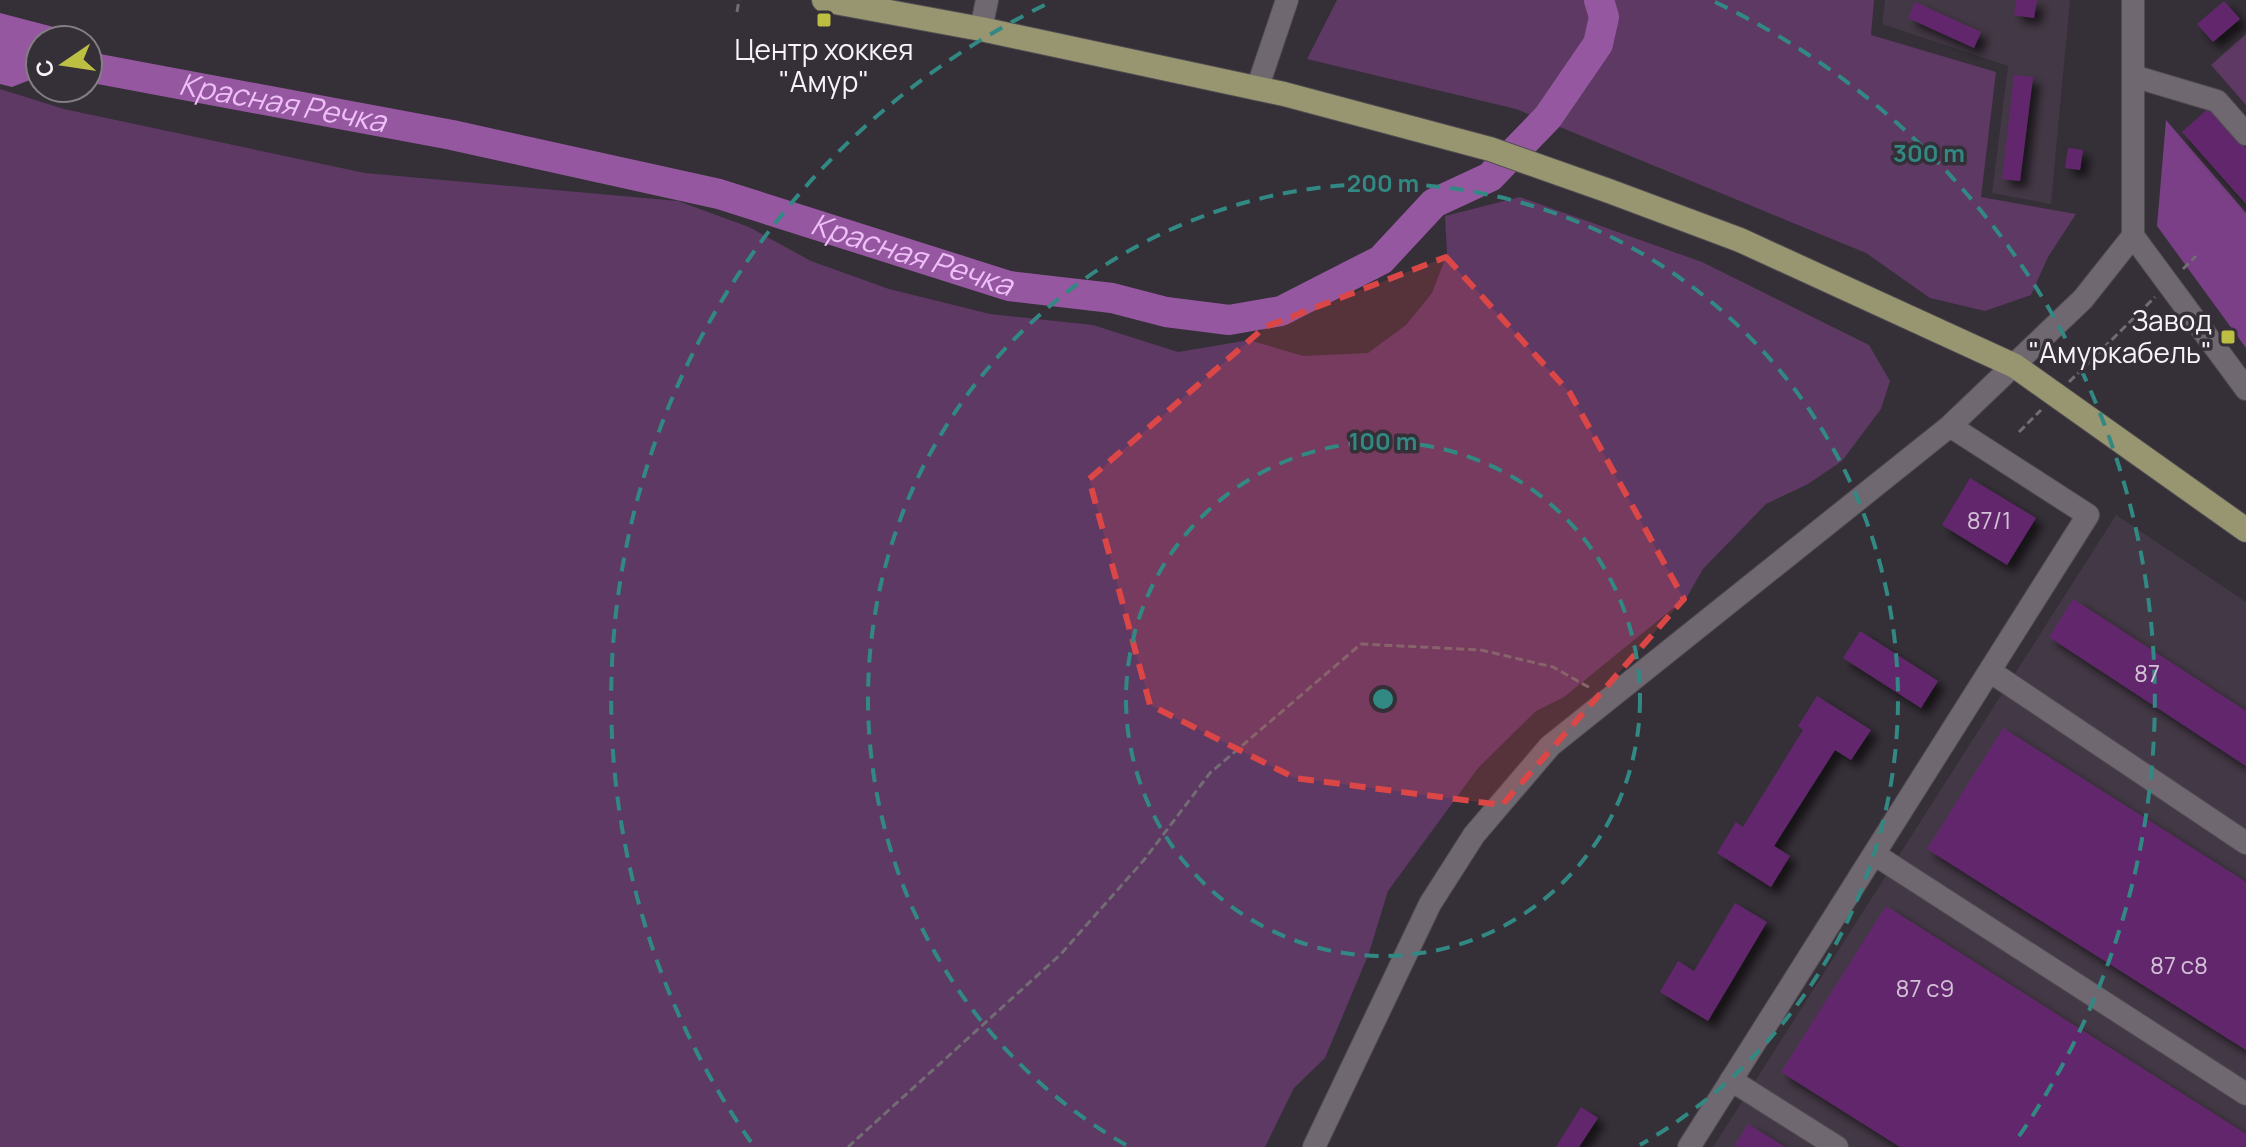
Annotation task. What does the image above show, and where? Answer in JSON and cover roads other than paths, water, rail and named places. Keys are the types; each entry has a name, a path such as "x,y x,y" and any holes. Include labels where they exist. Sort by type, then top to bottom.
{"main road":[{"path":"824,0 981,29 1352,111 1490,149 1609,191 1740,240 2015,366 2246,530"}],"street":[{"path":"981,29 987,0"},
{"path":"1257,89 1287,0"},
{"path":"2133,0 2133,236 2246,389"},
{"path":"2133,76 2217,101 2246,134"},
{"path":"1314,1147 1430,904 1474,835 1550,746 1950,426 2083,299 2133,236"},
{"path":"1689,1147 2088,515 1950,426"},
{"path":"1991,672 2246,843"},
{"path":"1874,854 2246,1094"},
{"path":"1731,1080 1837,1147"}],"waterway":[{"name":"Красная Речка","path":"104,70 452,135 719,194 1009,286 1112,298 1166,312 1229,320 1281,311 1381,260 1434,203 1490,177 1548,117 1598,44 1604,17 1599,0"}],"place":[{"name":"Центр хоккея \"Амур\"","path":"824,20"},
{"name":"Завод \"Амуркабель\"","path":"2228,337"}]}
